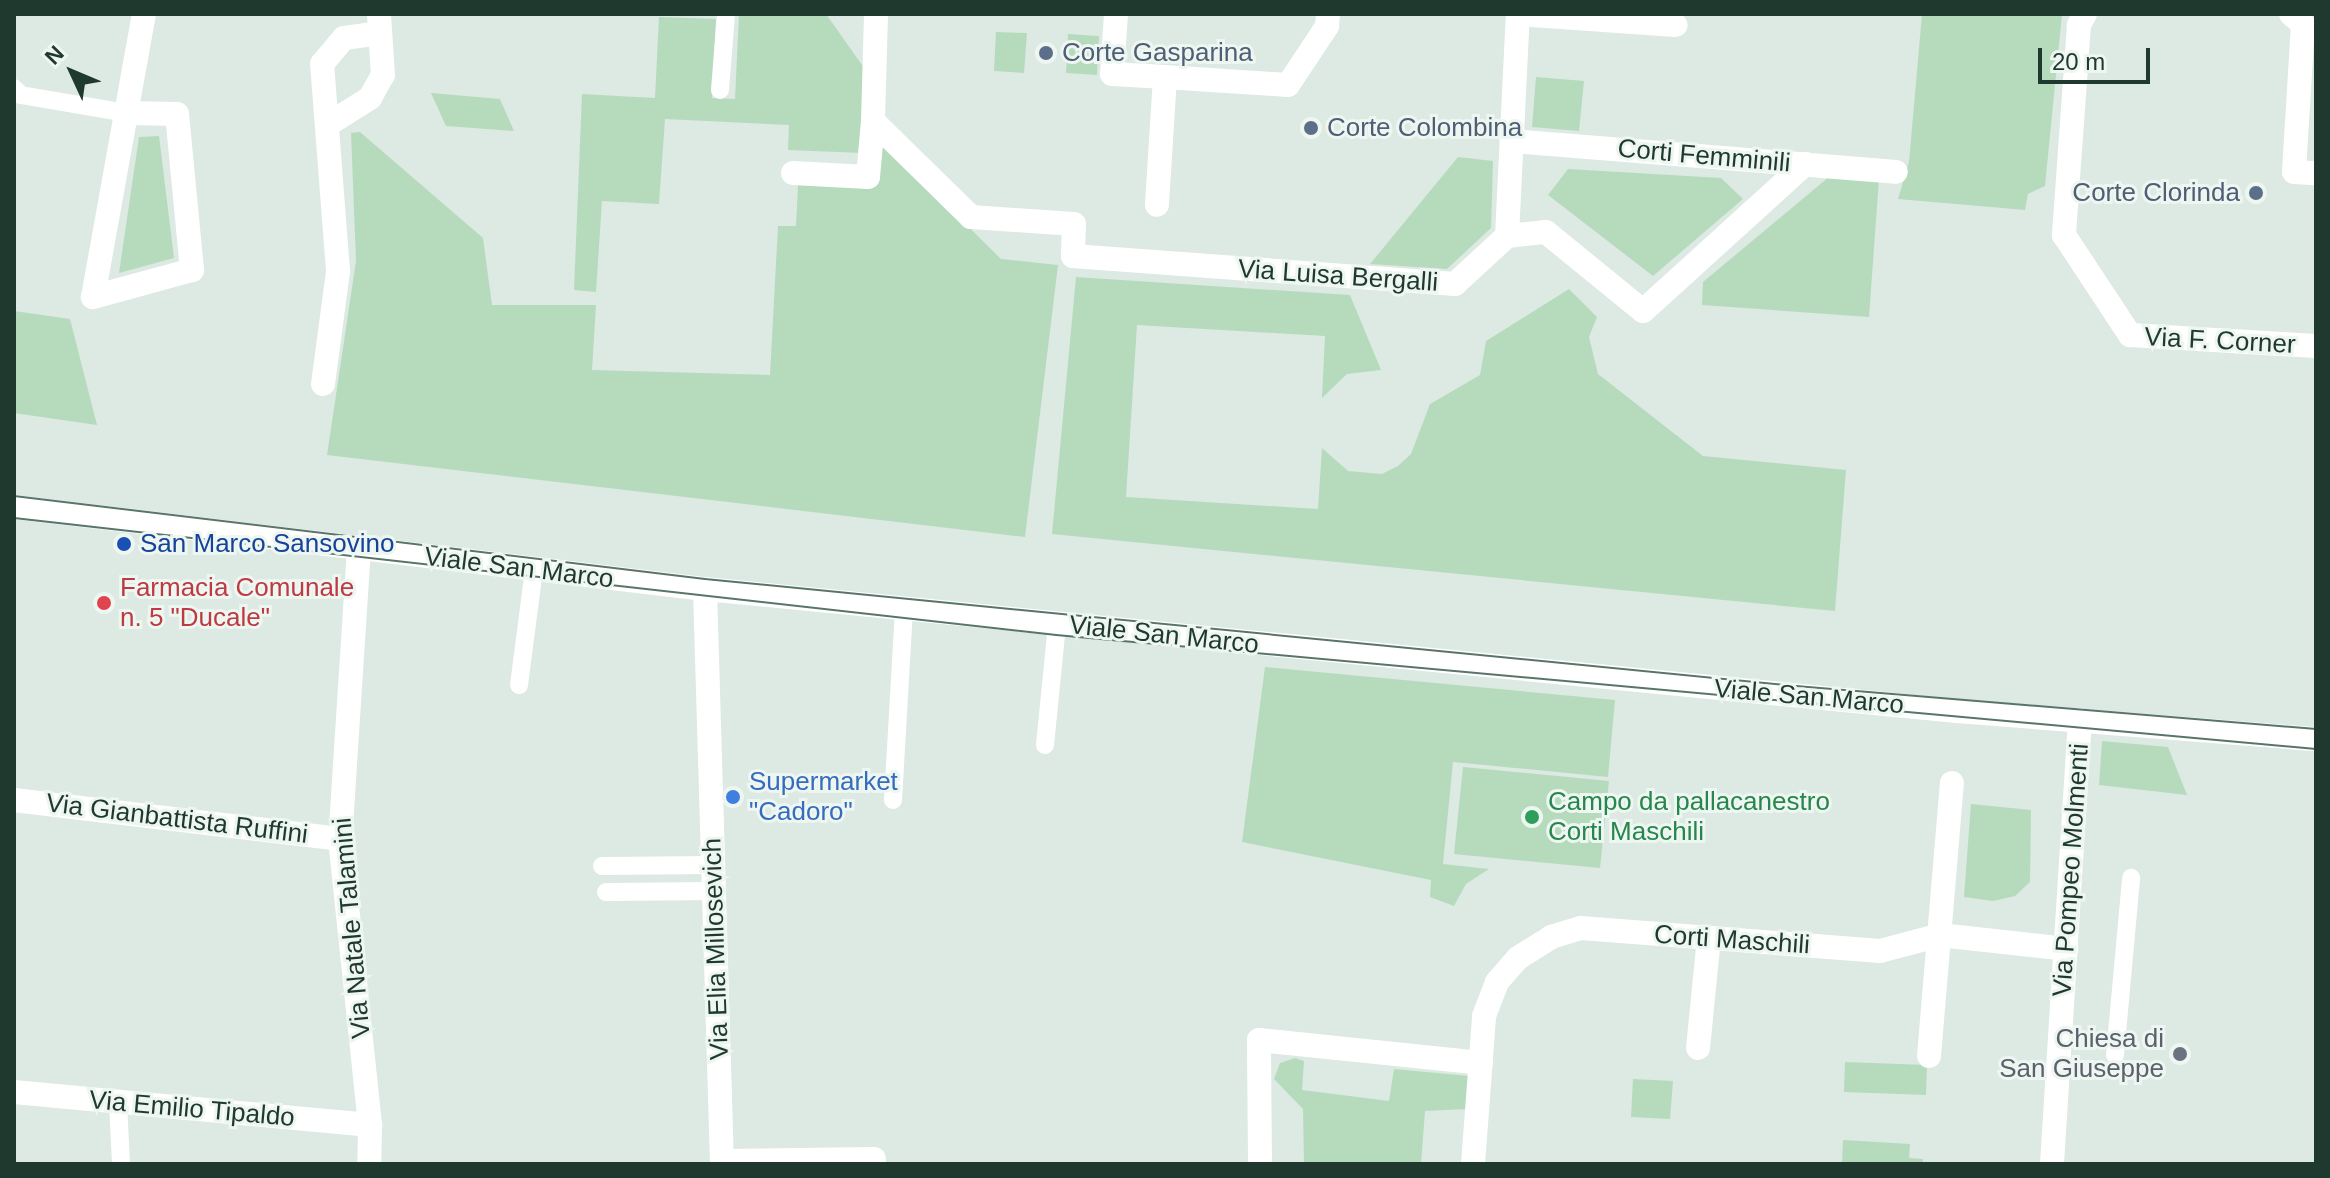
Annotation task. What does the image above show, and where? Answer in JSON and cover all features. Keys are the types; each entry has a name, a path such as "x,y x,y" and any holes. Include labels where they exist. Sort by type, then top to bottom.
{"street":[{"path":"127,113 177,114 192,270 93,297 144,14"},
{"path":"793,173 868,177 876,14"},
{"path":"1116,14 1112,74 1288,85 1327,26 1328,14"},
{"path":"1676,25 1518,14 1507,236 1546,232 1643,311 1805,164"},
{"name":"Via F. Corner","path":"2085,14 2079,25 2064,235 2130,335 2316,346"},
{"path":"2291,14 2303,24 2294,172 2316,173"},
{"path":"323,384 338,271 322,64 344,38 378,24 383,75 370,98 327,125"},
{"path":"1157,205 1165,77"},
{"name":"Via Luisa Bergalli","path":"873,121 971,217 1074,224 1073,256 1455,284 1507,236"},
{"name":"Corti Femminili","path":"1512,141 1896,172"},
{"name":"Viale San Marco","path":"14,507 705,589 2080,720 2316,739"},
{"name":"Via Natale Talamini","path":"359,548 340,839 370,1125 369,1164"},
{"name":"Via Elia Millosevich","path":"705,589 722,1163"},
{"name":"Via Pompeo Molmenti","path":"2052,1164 2080,720"},
{"path":"1929,1056 1952,783"},
{"name":"Via Gianbattista Ruffini","path":"14,800 340,839"},
{"name":"Corti Maschili","path":"1473,1164 1484,1016 1497,982 1518,958 1551,937 1581,928 1880,951 1940,935 2066,949"},
{"path":"1698,1048 1709,938"},
{"path":"1260,1164 1259,1040 1481,1063"},
{"name":"Via Emilio Tipaldo","path":"14,1092 370,1125"},
{"path":"722,1163 874,1159"}],"lane":[{"path":"720,90 726,14"},
{"path":"14,88 21,95 127,113"},
{"path":"519,685 534,570"},
{"path":"893,800 904,609"},
{"path":"1045,745 1057,624"},
{"path":"602,866 713,865"},
{"path":"2115,1055 2131,878"},
{"path":"606,892 714,891"},
{"path":"118,1102 121,1164"}],"green space":[{"path":"739,14 826,14 867,72 863,153 788,150 789,125 665,119 659,204 602,201 596,292 574,290 582,94 655,98 659,17 716,19 712,98 735,99"},
{"path":"1922,14 2062,14 2045,186 2028,194 2025,210 1898,199 1909,162"},
{"path":"996,32 1027,33 1024,73 994,71"},
{"path":"1068,34 1099,36 1097,75 1066,73"},
{"path":"1536,77 1584,81 1579,131 1532,127"},
{"path":"431,93 500,99 514,131 446,126"},
{"path":"360,132 483,238 492,305 596,305 592,370 770,375 778,226 796,226 798,185 877,185 879,138 1001,259 1058,265 1025,537 327,455 356,261 351,133"},
{"path":"159,136 174,258 119,273 139,137"},
{"path":"1458,157 1493,161 1491,228 1447,269 1370,264"},
{"path":"1568,169 1721,178 1743,199 1653,276 1548,195"},
{"path":"1830,176 1879,179 1869,317 1702,305 1703,282"},
{"path":"1076,277 1350,295 1381,370 1347,374 1322,398 1325,336 1137,325 1126,497 1318,509 1322,448 1348,471 1382,474 1398,466 1411,454 1430,404 1480,375 1486,341 1569,289 1597,317 1589,337 1598,374 1703,456 1846,470 1835,611 1052,534"},
{"path":"14,311 70,319 97,425 14,413"},
{"path":"1265,667 1615,700 1608,777 1453,762 1443,864 1489,869 1466,884 1454,906 1430,897 1431,880 1242,842"},
{"path":"2102,741 2168,747 2187,795 2099,785"},
{"name":"Campo da pallacanestro Corti Maschili","path":"1463,767 1609,781 1600,868 1454,854"},
{"path":"1971,804 2031,810 2030,882 2015,896 1993,901 1964,897"},
{"path":"1295,1058 1304,1061 1302,1090 1389,1101 1394,1069 1469,1076 1468,1109 1425,1111 1421,1164 1304,1164 1303,1109 1274,1079 1280,1063"},
{"path":"1845,1062 1927,1065 1926,1095 1844,1092"},
{"path":"1633,1079 1673,1081 1670,1119 1631,1117"},
{"path":"1843,1140 1910,1144 1909,1158 1923,1159 1923,1164 1842,1164"}],"tram line":[{"path":"14,496 705,579 1796,686 2316,729"},
{"path":"14,518 1056,635 2316,749"}],"place":[{"name":"Corte Gasparina","path":"1046,53"},
{"name":"Corte Colombina","path":"1311,128"},
{"name":"Corte Clorinda","path":"2256,193"},
{"name":"San Marco Sansovino","path":"124,544"},
{"name":"Farmacia Comunale n. 5 \"Ducale\"","path":"104,603"},
{"name":"Supermarket \"Cadoro\"","path":"733,797"},
{"name":"Campo da pallacanestro Corti Maschili","path":"1532,817"},
{"name":"Chiesa di San Giuseppe","path":"2180,1054"}]}
